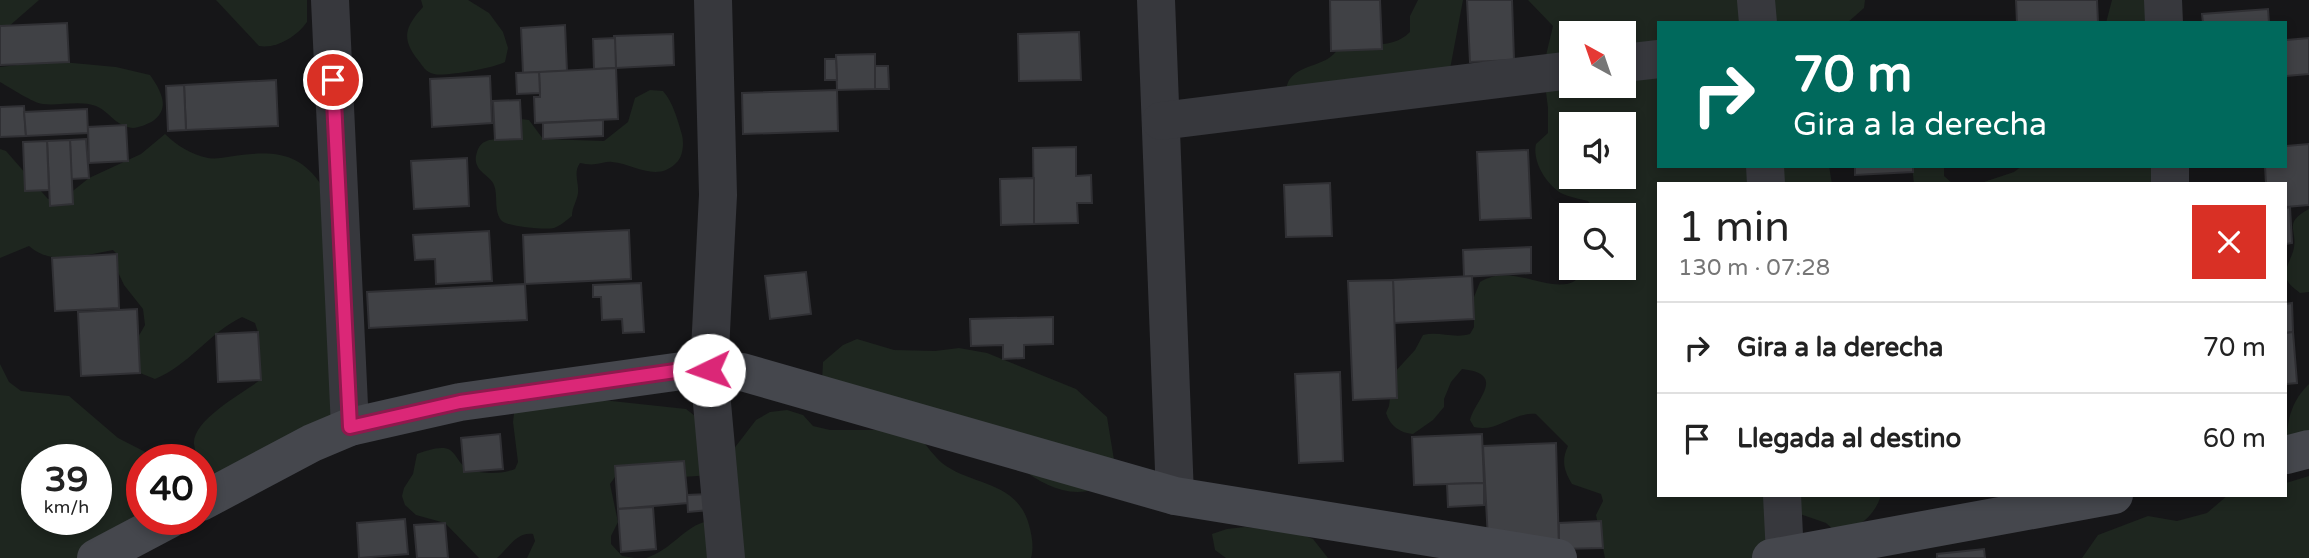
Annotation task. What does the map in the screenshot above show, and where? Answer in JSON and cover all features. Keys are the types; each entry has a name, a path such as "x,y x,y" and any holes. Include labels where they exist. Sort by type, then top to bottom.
{"street":[{"path":"330,0 350,427"},
{"path":"713,0 719,195 709,370 726,558"},
{"path":"1156,0 1175,496"},
{"path":"1756,0 1758,21"},
{"path":"2162,0 2164,21"},
{"path":"1636,62 1657,59"},
{"path":"1161,121 1559,72"},
{"path":"217,493 312,443 350,427 460,402 682,370 709,370 742,372 1175,496 1558,558"},
{"path":"2287,455 2309,449"},
{"path":"1782,497 1778,557 2103,497"},
{"path":"96,558 140,535"}],"shaded area":[{"path":"0,0 39,0 0,34"},
{"path":"216,0 307,0 307,22 286,40 259,46"},
{"path":"421,0 468,0 489,13 503,32 508,48 505,62 448,74 434,74 426,70 407,39 412,21 423,7"},
{"path":"1418,0 1463,0 1450,69 1286,94 1287,85 1295,74 1329,58 1344,45 1400,40 1410,32 1410,16"},
{"path":"1528,0 1865,0 1864,8 1849,21 1657,21 1657,168 1829,168 1832,182 1657,182 1657,497 1880,497 1875,509 1859,525 1837,533 1826,523 1797,513 1772,558 1605,558 1596,515 1603,501 1601,494 1572,484 1564,465 1568,446 1536,414 1519,416 1490,427 1474,427 1470,420 1485,389 1483,376 1462,369 1451,382 1444,399 1444,407 1433,420 1413,434 1400,430 1390,422 1386,413 1393,374 1415,350 1423,335 1470,334 1474,327 1474,297 1480,282 1502,275 1556,284 1567,284 1575,280 1636,280 1636,203 1589,203 1555,189 1538,165 1535,151 1536,144 1548,133 1543,68 1553,26"},
{"path":"2112,0 2161,0 2160,21 2107,21"},
{"path":"51,61 116,67 150,75 161,93 162,111 153,121 143,126 127,127 96,106 83,103 39,103 0,82 0,67"},
{"path":"650,90 663,91 667,95 682,135 681,156 670,168 654,172 621,163 580,163 577,174 578,193 572,216 563,223 554,228 543,229 518,226 501,220 493,183 476,163 477,152 484,142 509,137 516,131 521,119 529,120 543,139 604,141 628,122 635,98"},
{"path":"165,134 185,149 208,158 266,154 287,157 306,167 322,186 333,418 217,480 217,444 194,444 196,435 210,417 260,380 248,342 258,332 255,323 242,317 178,366 155,379 130,369 129,353 145,325 143,309 124,285 117,270 117,254 113,250 58,258 38,252 29,246 0,258 0,149 6,151 48,199 64,198 89,178 141,154"},
{"path":"1912,168 1944,168 1944,176 1951,182 1914,182"},
{"path":"2019,168 2159,168 2152,182 1984,182"},
{"path":"2309,209 2309,292 2300,293 2287,280 2287,269 2294,247 2294,222"},
{"path":"857,339 894,350 935,351 959,348 987,353 1076,389 1107,417 1115,466 1092,490 1073,492 1046,484 1021,468 920,438 942,463 1004,492 1014,500 1023,510 1029,525 1031,558 646,558 663,550 692,528 708,521 726,459 756,420 770,412 787,410 803,415 813,426 830,430 903,430 822,382 823,362 843,345"},
{"path":"0,364 9,382 21,391 69,396 118,438 130,444 126,444 126,533 94,558 0,558"},
{"path":"2309,384 2309,464 2287,461 2289,420 2301,392"},
{"path":"593,399 686,409 695,416 714,475 648,479 632,475 615,477 610,484 618,522 611,536 611,544 622,556 635,558 527,558 535,541 533,534 527,534 517,538 497,558 479,558 445,523 416,515 405,505 402,496 413,474 417,454 443,448 452,452 470,470 490,473 510,471 515,469 518,462 513,422 515,405"},
{"path":"2309,476 2309,558 2082,558 2098,535 2148,516 2177,521 2207,513 2226,497 2287,497 2287,483"},
{"path":"1245,527 1298,533 1313,539 1328,558 1226,558 1215,550 1212,534"}],"building":[{"path":"1330,0 1380,0 1382,49 1331,51"},
{"path":"1467,0 1512,0 1514,60 1470,62"},
{"path":"2016,0 2097,0 2098,21 2017,21"},
{"path":"2268,9 2269,21 2203,21 2202,14"},
{"path":"67,23 69,62 0,65 0,26"},
{"path":"565,25 567,71 523,73 521,28"},
{"path":"1079,32 1081,80 1019,81 1018,34"},
{"path":"673,34 674,65 616,68 614,36"},
{"path":"615,38 616,68 594,69 593,39"},
{"path":"2309,38 2309,74 2287,76 2287,40"},
{"path":"875,54 875,89 837,90 836,55"},
{"path":"825,59 836,59 837,80 825,80"},
{"path":"875,66 888,66 889,89 875,89"},
{"path":"616,68 618,119 535,123 534,97 540,97 539,72"},
{"path":"539,72 540,93 517,94 516,73"},
{"path":"490,76 492,123 432,127 430,79"},
{"path":"276,80 278,126 186,130 184,85"},
{"path":"184,85 186,130 168,131 166,86"},
{"path":"837,90 838,131 743,134 742,93"},
{"path":"520,100 522,139 495,140 493,101"},
{"path":"24,106 26,136 0,137 0,107"},
{"path":"87,109 88,133 26,136 24,112"},
{"path":"603,120 603,136 543,139 543,123"},
{"path":"126,125 128,161 89,163 88,127"},
{"path":"86,139 89,178 71,179 70,140"},
{"path":"70,140 73,204 50,206 47,141"},
{"path":"47,141 49,190 25,191 23,142"},
{"path":"2309,144 2309,205 2287,207 2287,182 2266,182 2265,168 2287,168 2287,146"},
{"path":"1076,147 1076,176 1091,175 1092,203 1077,203 1078,223 1034,224 1033,148"},
{"path":"1528,150 1531,218 1480,220 1477,152"},
{"path":"467,158 469,206 414,209 411,161"},
{"path":"1855,168 1913,168 1913,172 1855,175"},
{"path":"1034,178 1034,224 1001,225 1000,179"},
{"path":"1330,183 1332,236 1286,237 1284,185"},
{"path":"2290,207 2292,243 2287,244 2287,208"},
{"path":"629,230 631,279 525,284 523,235"},
{"path":"489,231 492,281 436,284 435,259 415,260 413,235"},
{"path":"1531,247 1531,273 1464,277 1463,250"},
{"path":"117,254 119,308 55,311 52,258"},
{"path":"806,272 811,314 770,319 765,276"},
{"path":"1472,276 1474,319 1394,323 1393,280"},
{"path":"1393,280 1397,398 1353,400 1348,281"},
{"path":"641,283 644,332 623,333 622,319 602,320 601,297 593,297 593,285"},
{"path":"525,284 527,320 369,328 367,292"},
{"path":"2292,303 2293,332 2287,333 2287,304"},
{"path":"137,309 140,373 81,376 78,312"},
{"path":"1053,317 1053,344 1024,345 1024,358 1003,359 1003,345 971,346 970,319"},
{"path":"258,332 261,380 218,382 216,334"},
{"path":"2293,332 2297,383 2287,384 2287,333"},
{"path":"1340,372 1343,461 1299,463 1295,374"},
{"path":"500,434 503,469 464,472 461,438"},
{"path":"1482,434 1484,483 1414,485 1412,437"},
{"path":"1556,443 1559,549 1488,539 1483,446"},
{"path":"684,461 688,503 618,509 615,466"},
{"path":"1484,483 1484,505 1448,507 1447,484"},
{"path":"709,494 710,510 688,512 687,495"},
{"path":"653,507 656,549 621,552 618,509"},
{"path":"405,519 408,554 359,558 357,523"},
{"path":"1601,521 1603,548 1559,549 1559,523"},
{"path":"445,523 448,558 417,558 414,525"},
{"path":"1984,549 1985,558 1937,558 1937,554"}],"route":[{"path":"333,80 350,427 460,402 682,370 709,370"}]}
